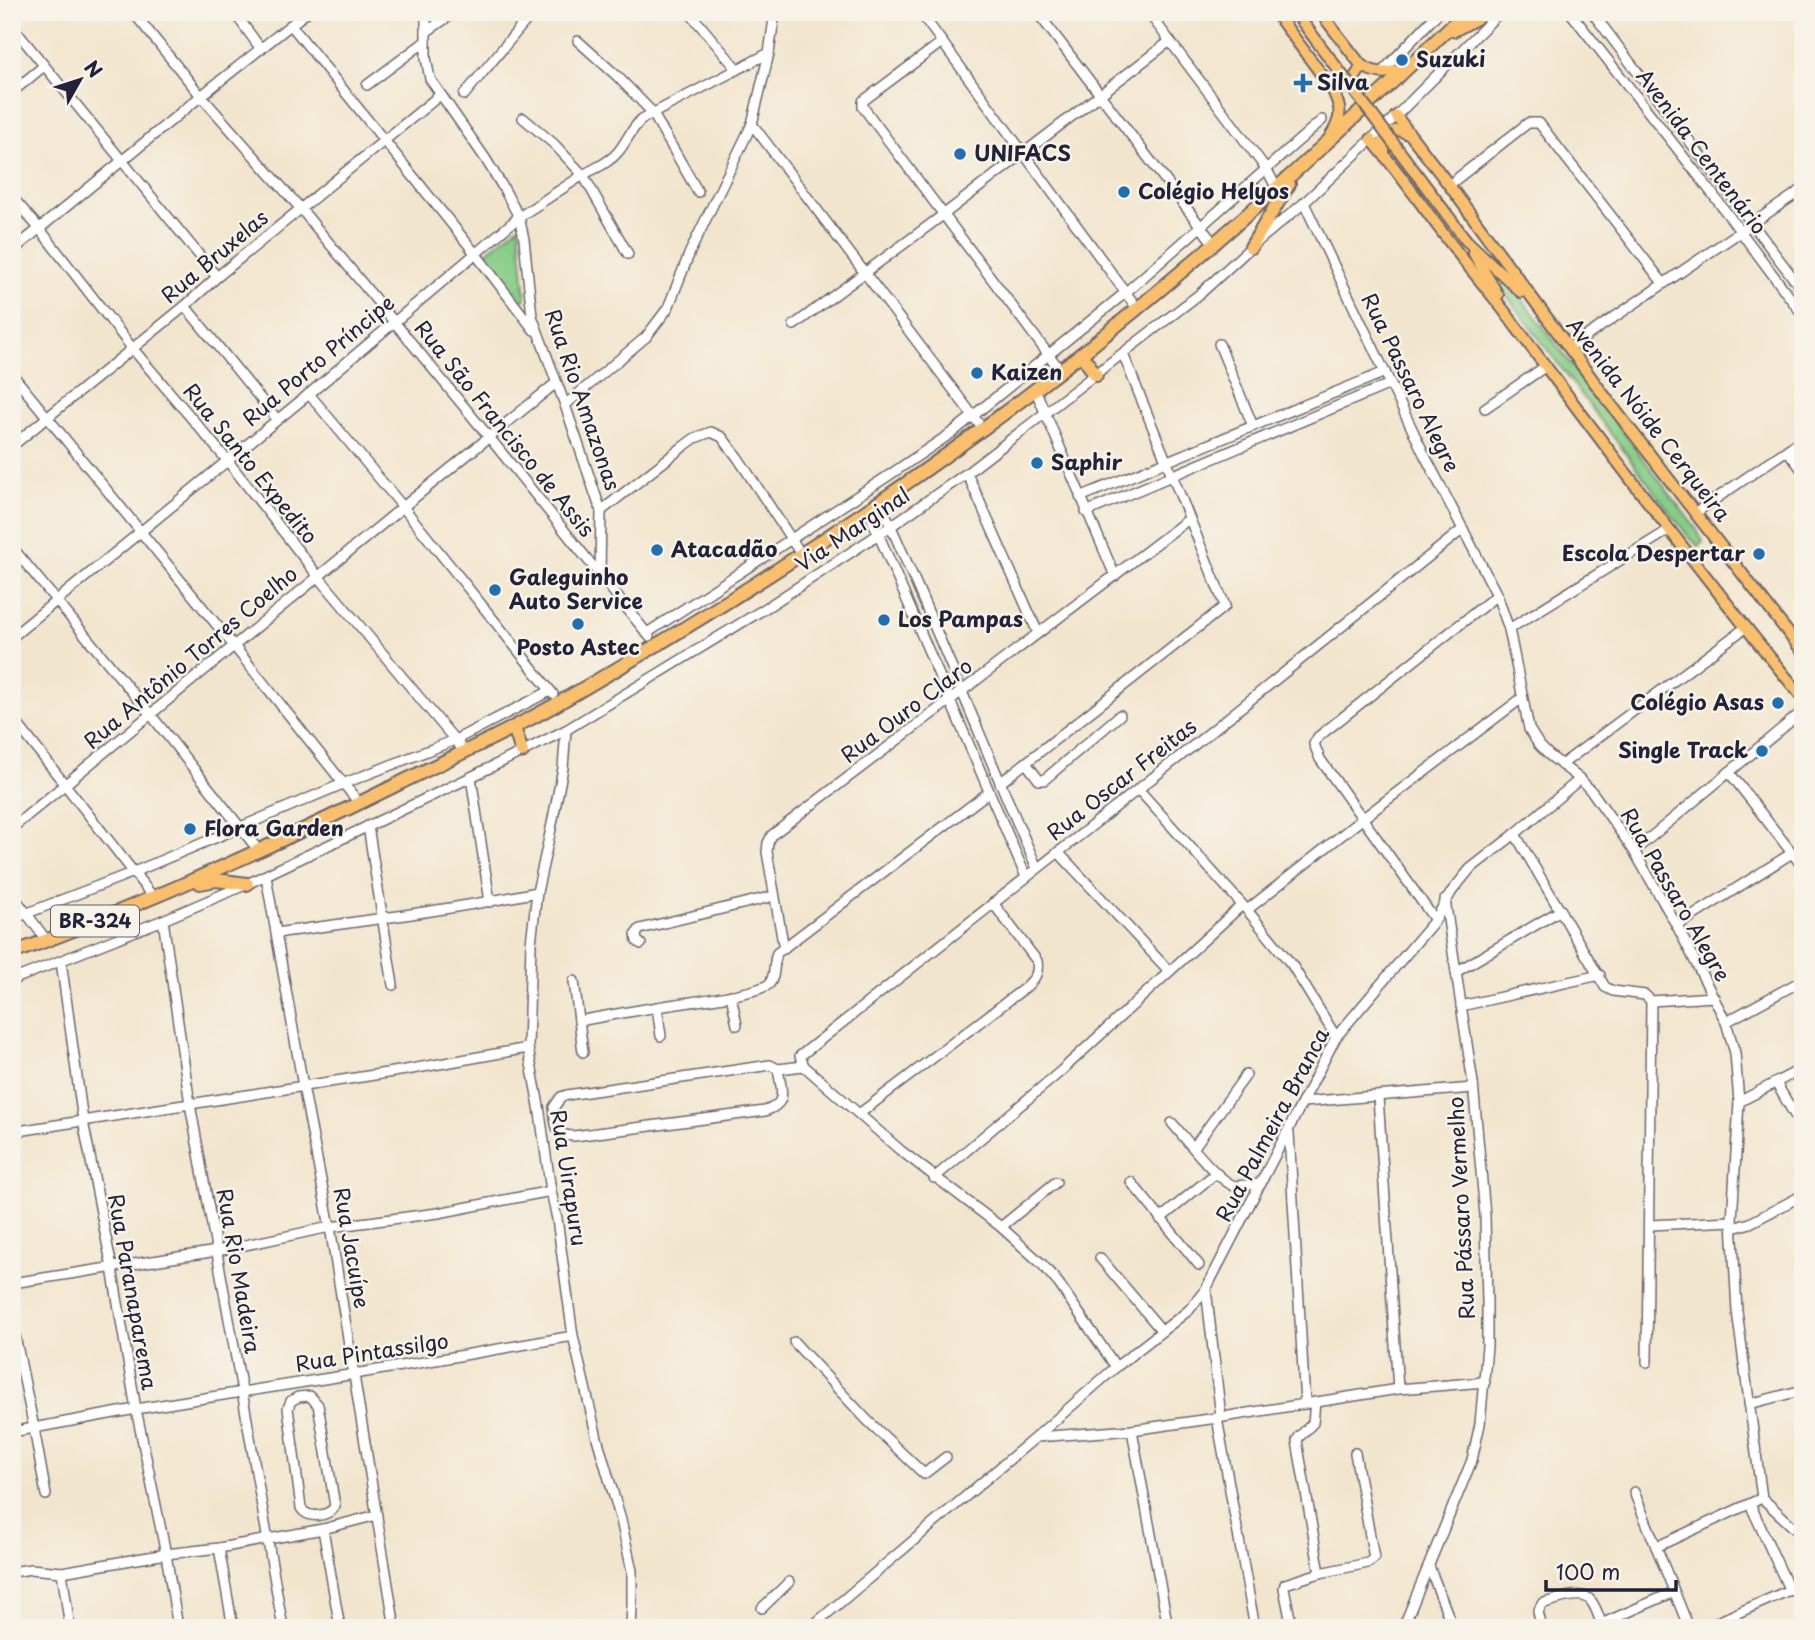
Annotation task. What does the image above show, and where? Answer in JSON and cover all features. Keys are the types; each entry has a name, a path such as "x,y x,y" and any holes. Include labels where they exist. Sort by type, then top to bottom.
{"highway":[{"name":"BR-324","path":"12,953 47,941 259,851 514,727 560,702 801,554 983,429 1081,354 1277,189 1465,12"},
{"path":"1441,36 1487,12"},
{"path":"1251,247 1296,172"},
{"path":"1081,354 1096,374"},
{"path":"514,727 522,752"},
{"path":"176,887 216,880 247,884"}],"main road":[{"path":"1275,12 1331,87 1340,108 1333,132 1322,148"},
{"path":"1295,12 1466,240 1514,323"},
{"path":"1320,12 1361,65 1381,74 1401,70 1419,58"},
{"path":"1331,87 1347,84 1358,74 1361,65"},
{"name":"Avenida Nóide Cerqueira","path":"1396,116 1540,311 1803,652"},
{"path":"1384,154 1384,139 1387,133 1399,130 1410,135"},
{"path":"1371,139 1514,323 1669,530 1803,698"},
{"name":"Avenida Nóide Cerqueira","path":"1466,240 1540,311"}],"street":[{"name":"Rua São Francisco de Assis","path":"133,12 489,436 656,644"},
{"path":"234,12 261,49"},
{"path":"12,251 307,12"},
{"name":"Rua Rio Amazonas","path":"426,12 427,68 430,79 485,158 519,217 538,336 601,511 600,575"},
{"path":"367,85 454,12"},
{"path":"464,95 533,12"},
{"path":"689,12 737,69"},
{"path":"565,405 656,326 671,300 690,252 752,124 769,53 775,12"},
{"path":"920,12 1137,308"},
{"path":"1037,12 1213,244"},
{"path":"1148,12 1266,170 1277,189"},
{"path":"1381,74 1439,12"},
{"name":"Via Marginal","path":"12,980 266,876 522,752 566,730 769,606 968,473 1201,293 1304,203 1500,12"},
{"name":"Avenida Centenário","path":"1570,12 1705,184 1803,315"},
{"name":"Avenida Centenário","path":"1591,12 1803,291"},
{"path":"291,25 475,253 538,336"},
{"path":"12,26 217,277"},
{"path":"578,41 652,112 698,192"},
{"path":"794,326 1170,41"},
{"path":"942,42 862,104 1060,370"},
{"path":"1604,54 1616,44"},
{"name":"Rua Porto Príncipe","path":"12,637 309,394 519,217 616,155 634,125 652,112 769,53"},
{"path":"12,92 44,66"},
{"name":"Rua Bruxelas","path":"12,446 440,95"},
{"path":"523,118 554,144 583,175 628,254"},
{"path":"647,633 888,476 974,415 1125,293 1322,120"},
{"path":"1449,185 1528,123 1538,123 1663,283"},
{"path":"752,124 983,429"},
{"path":"1705,184 1716,176"},
{"path":"1569,348 1803,189"},
{"name":"Rua Santo Expedito","path":"12,197 318,576 464,751"},
{"name":"Rua Passaro Alegre","path":"1304,203 1390,384 1497,595 1509,629 1529,729 1539,745 1580,779 1603,805 1634,851 1677,926 1726,1022 1735,1053 1739,1102 1733,1224 1737,1311 1762,1498"},
{"path":"185,306 277,419"},
{"path":"1219,344 1252,426"},
{"path":"1000,783 1225,606 1123,354"},
{"path":"1485,408 1546,366"},
{"path":"1080,497 1385,372"},
{"path":"12,374 359,803"},
{"name":"Rua Antônio Torres Coelho","path":"12,828 556,383"},
{"path":"1086,512 1390,384"},
{"path":"1035,389 1115,576"},
{"path":"309,394 403,506 560,702"},
{"path":"601,511 695,438 711,432 722,438 738,458 801,554"},
{"path":"1695,513 1803,439"},
{"path":"1787,450 1803,471"},
{"path":"968,473 1038,633"},
{"path":"880,502 963,690 1037,868"},
{"path":"868,510 1026,877"},
{"name":"Rua Ouro Claro","path":"784,948 767,852 772,835 1189,519"},
{"name":"Rua Oscar Freitas","path":"804,1066 800,1056 1463,529"},
{"path":"1509,629 1669,530"},
{"path":"12,547 259,851"},
{"path":"1435,920 1320,759 1314,748 1315,741 1497,595"},
{"path":"1561,765 1745,628"},
{"path":"12,919 134,872 455,740 550,691"},
{"path":"934,1178 1061,1071 1168,971 1245,907 1521,698"},
{"path":"1634,851 1803,711"},
{"path":"1026,763 1038,780 1044,780 1120,715"},
{"path":"12,717 153,897"},
{"name":"Rua Uirapuru","path":"566,730 563,768 537,892 528,989 528,1048 540,1107 573,1336 632,1571 631,1628"},
{"path":"1729,772 1803,867"},
{"path":"471,777 490,902"},
{"name":"Rua Palmeira Branca","path":"810,1628 1116,1367 1189,1310 1206,1289 1336,1037 1435,920 1446,900 1470,869 1580,779"},
{"path":"1138,789 1245,907 1292,965 1336,1037"},
{"path":"579,1021 731,995 768,985 773,978 775,957 784,948 989,792"},
{"path":"368,826 393,985"},
{"path":"1515,834 1609,990 1645,995 1651,1001 1647,1362"},
{"path":"1058,852 1168,971"},
{"path":"1677,926 1792,853"},
{"name":"Rua Jacuípe","path":"266,876 330,1227 396,1628"},
{"path":"276,933 382,919 537,892"},
{"path":"12,894 47,941"},
{"path":"641,944 637,941 636,934 640,929 774,896"},
{"name":"Rua Pássaro Vermelho","path":"1403,1628 1472,1460 1485,1382 1488,1301 1485,1227 1473,1088 1446,900"},
{"path":"859,1114 1036,978 1037,961 993,903"},
{"path":"1456,972 1561,910"},
{"name":"Rua Rio Madeira","path":"163,920 190,1104 283,1628"},
{"name":"Rua Paranaparema","path":"61,961 83,1121 178,1628"},
{"path":"1461,1006 1600,975"},
{"path":"1726,1022 1803,980"},
{"path":"574,981 583,1052"},
{"path":"731,995 737,1025"},
{"path":"1651,1001 1714,997"},
{"path":"657,1007 661,1036"},
{"path":"12,1132 406,1070 528,1048"},
{"path":"778,1069 781,1100 765,1111 574,1136 561,1134 556,1126 554,1107 561,1097 567,1095 770,1065 778,1069 804,1066 934,1178 1001,1227 1042,1264 1059,1284 1116,1367"},
{"path":"1739,1102 1803,1068"},
{"path":"1194,1147 1246,1074"},
{"path":"1776,1083 1800,1117 1803,1129"},
{"path":"1303,1102 1473,1088"},
{"path":"1378,1097 1398,1389"},
{"path":"1172,1123 1216,1173 1233,1186 1261,1184"},
{"path":"1289,1131 1310,1403 1314,1423 1297,1441 1320,1573"},
{"path":"1160,1219 1216,1173"},
{"path":"1001,1227 1056,1182"},
{"path":"1131,1182 1199,1265"},
{"path":"12,1283 217,1251 330,1227 438,1213 551,1191"},
{"path":"1650,1225 1749,1223 1803,1195"},
{"path":"1100,1258 1162,1331"},
{"path":"1206,1289 1219,1418 1255,1628"},
{"path":"12,1321 46,1495"},
{"name":"Rua Pintassilgo","path":"12,1432 573,1336"},
{"path":"794,1342 867,1420 924,1474 946,1457"},
{"path":"1037,1437 1132,1430 1398,1389 1485,1382"},
{"path":"299,1383 301,1396"},
{"path":"1749,1404 1803,1390"},
{"path":"301,1396 310,1396 318,1405 335,1506 331,1511 312,1516 301,1508 288,1408 291,1401 301,1396"},
{"path":"1132,1430 1168,1628"},
{"path":"1292,1628 1285,1584 1368,1563 1374,1558 1355,1453"},
{"path":"1634,1492 1689,1628"},
{"path":"1656,1546 1762,1498 1803,1536"},
{"path":"1750,1504 1790,1591"},
{"path":"12,1572 31,1569 62,1572 219,1548 377,1515"},
{"path":"323,1528 340,1628"},
{"path":"219,1548 233,1628"},
{"path":"1429,1566 1452,1628"},
{"path":"62,1572 70,1628"},
{"path":"762,1608 789,1582"},
{"path":"1704,1628 1803,1584"},
{"path":"1542,1628 1538,1612 1542,1604 1580,1594 1586,1596 1592,1602 1602,1626 1674,1592"}],"green space":[{"path":"519,226 526,299 519,301 481,256"},
{"path":"1482,257 1513,287 1697,530 1703,542 1698,546 1504,292"}],"place":[{"name":"Suzuki","path":"1402,60"},
{"name":"Silva","path":"1303,83"},
{"name":"UNIFACS","path":"960,154"},
{"name":"Colégio Helyos","path":"1124,192"},
{"name":"Kaizen","path":"977,373"},
{"name":"Saphir","path":"1037,463"},
{"name":"Atacadão","path":"657,550"},
{"name":"Escola Despertar","path":"1759,554"},
{"name":"Galeguinho Auto Service","path":"495,590"},
{"name":"Los Pampas","path":"884,620"},
{"name":"Posto Astec","path":"578,624"},
{"name":"Colégio Asas","path":"1778,703"},
{"name":"Single Track","path":"1762,751"},
{"name":"Flora Garden","path":"190,829"}]}
